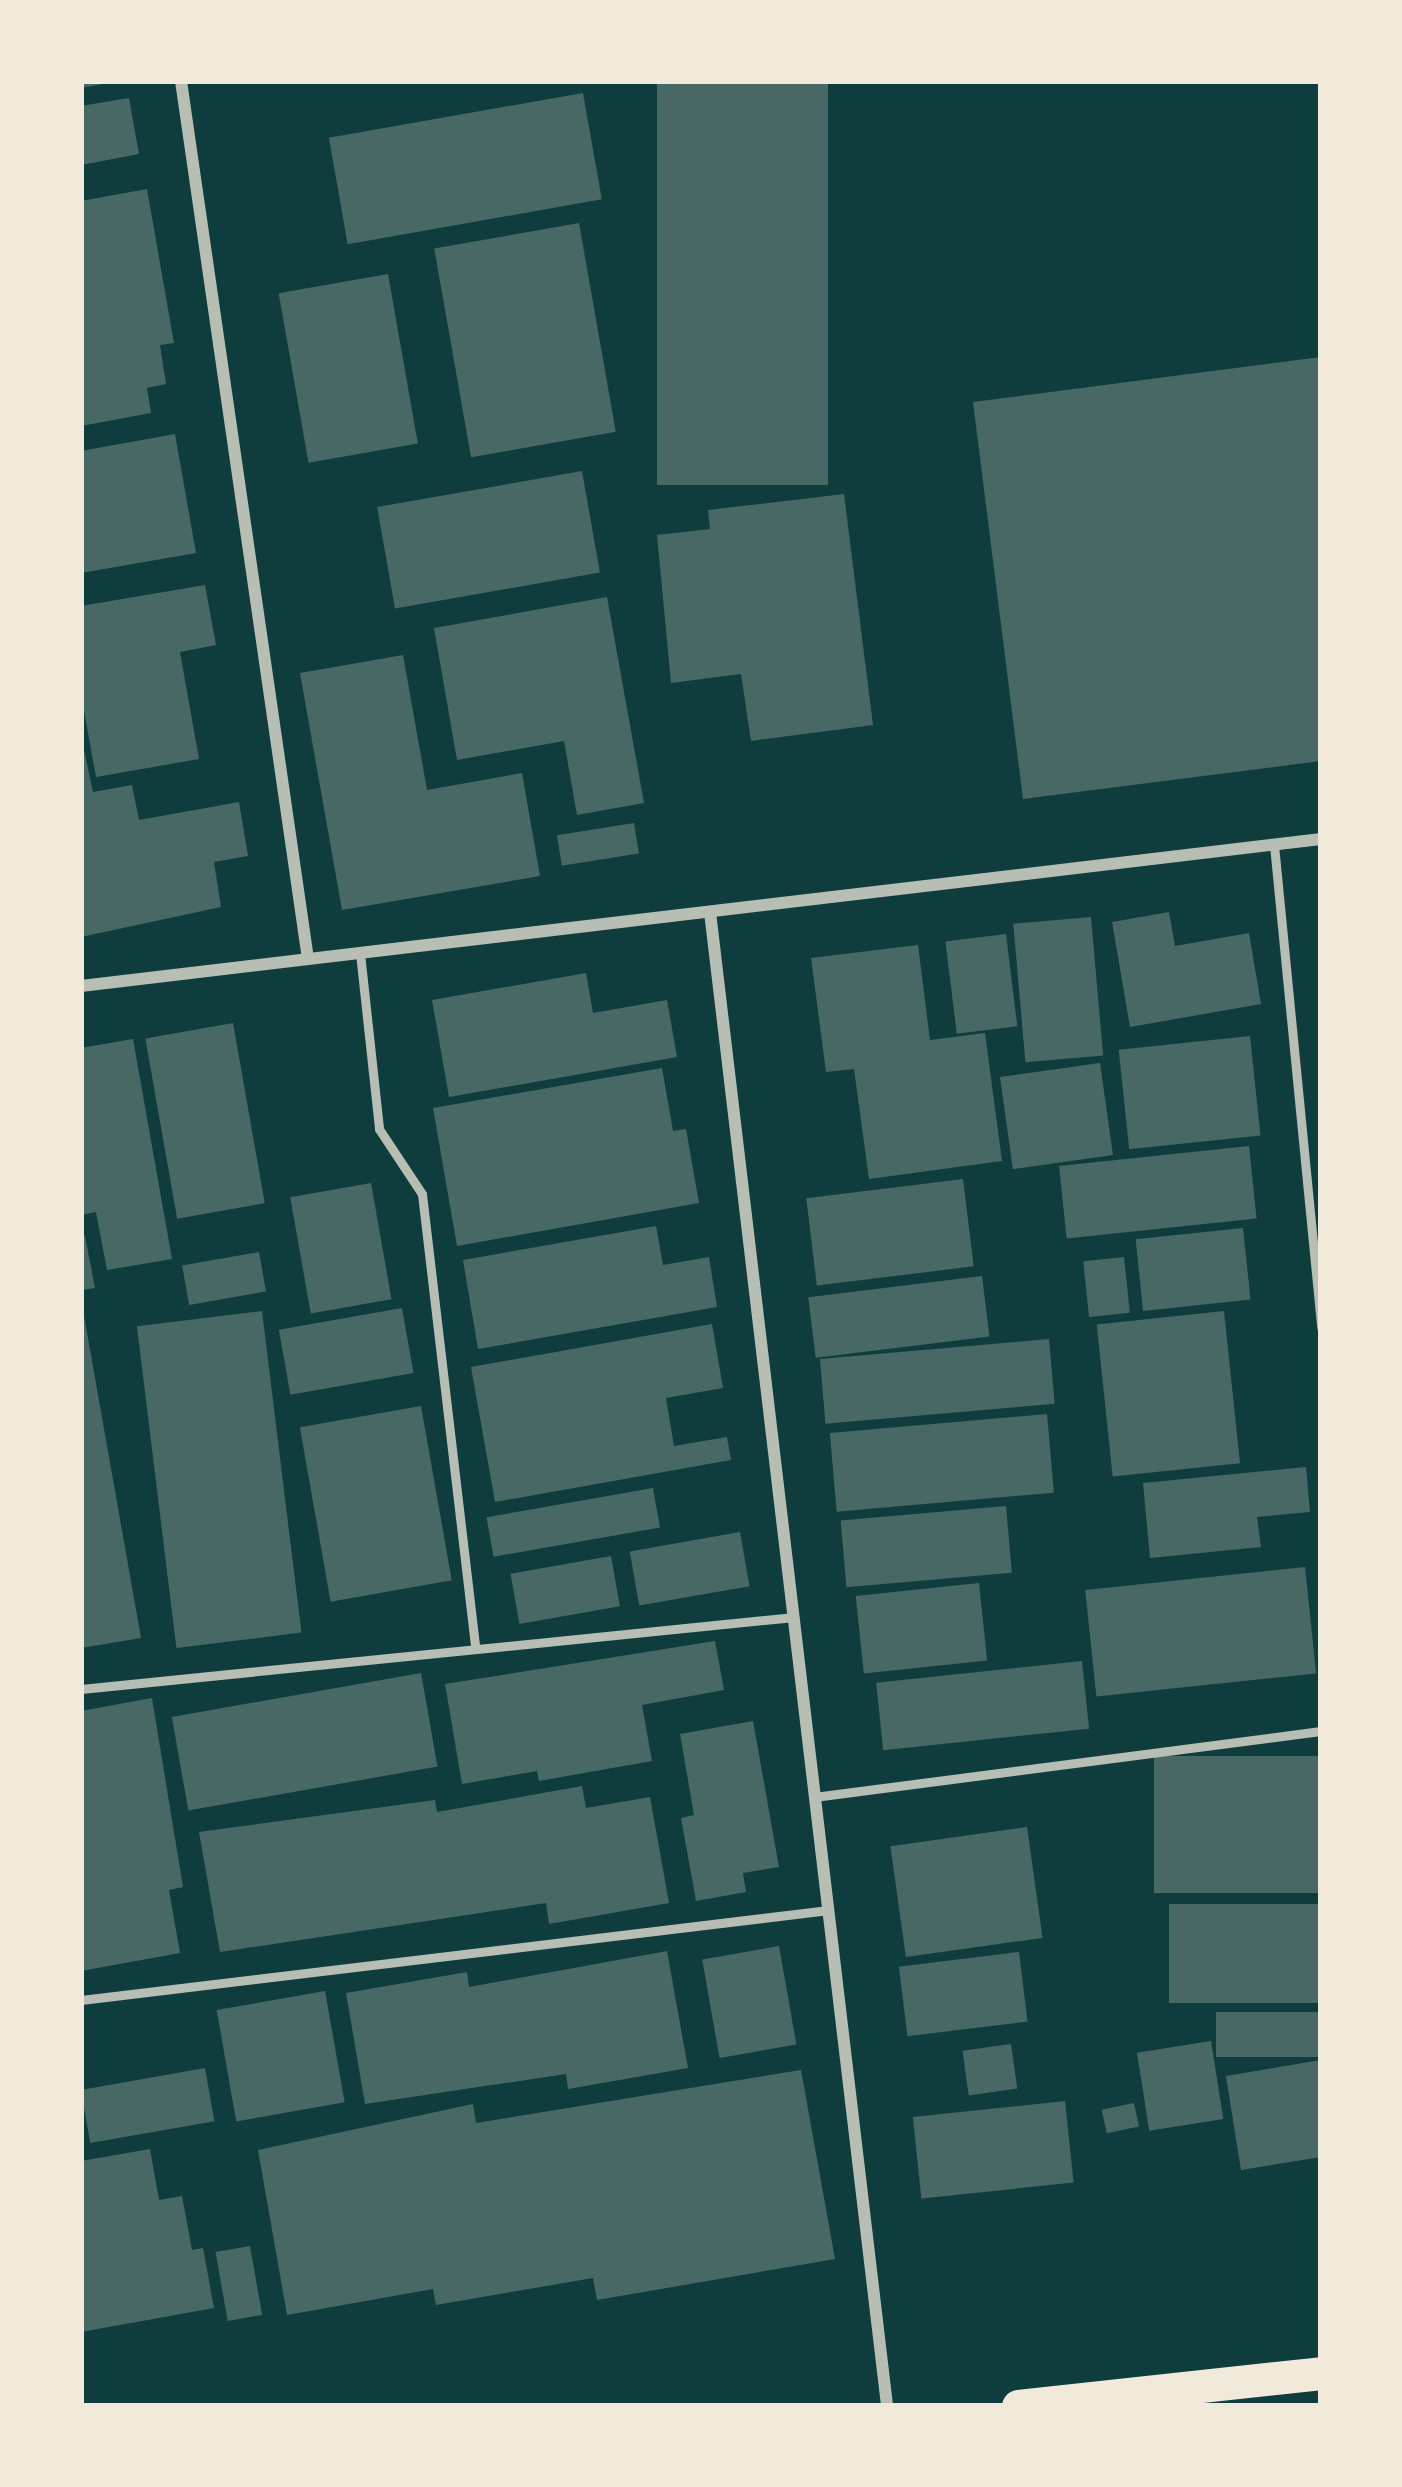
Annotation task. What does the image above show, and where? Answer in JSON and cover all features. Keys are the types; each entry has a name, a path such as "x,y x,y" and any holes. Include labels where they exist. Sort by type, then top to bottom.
{"highway":[{"path":"1018,2406 1321,2373"}],"street":[{"path":"181,81 308,959"},
{"path":"81,986 1321,839"},
{"path":"710,912 887,2406"}],"lane":[{"path":"1274,845 1321,1328"},
{"path":"360,953 379,1129 422,1194 476,1648"},
{"path":"81,1689 794,1617"},
{"path":"814,1797 1321,1731"},
{"path":"81,2000 829,1910"}],"building":[{"path":"81,81 109,81 109,83 81,88"},
{"path":"657,81 828,81 828,485 657,485"},
{"path":"583,93 602,199 348,244 329,138"},
{"path":"129,98 139,154 81,165 81,106"},
{"path":"147,189 174,343 160,345 166,384 147,388 151,413 81,426 81,201"},
{"path":"579,223 616,432 471,457 434,249"},
{"path":"388,274 418,443 309,463 279,293"},
{"path":"1321,357 1321,761 1023,799 973,402"},
{"path":"175,434 196,553 81,573 81,451"},
{"path":"582,471 600,572 395,609 377,507"},
{"path":"844,494 873,725 751,741 741,674 671,683 657,535 710,529 708,510"},
{"path":"205,585 216,645 180,652 199,759 96,777 81,694 81,606"},
{"path":"607,597 644,803 577,815 564,741 457,760 434,628"},
{"path":"403,655 427,790 522,773 540,876 342,910 300,673"},
{"path":"81,736 93,792 132,785 139,820 239,802 248,856 214,862 221,907 81,937"},
{"path":"634,823 639,854 562,866 557,835"},
{"path":"1169,912 1175,946 1249,933 1261,1004 1130,1027 1112,922"},
{"path":"1091,917 1103,1055 1025,1062 1013,924"},
{"path":"1006,934 1017,1026 957,1034 945,941"},
{"path":"918,945 930,1040 985,1033 1002,1161 869,1179 854,1069 826,1072 811,958"},
{"path":"586,973 593,1013 667,1000 677,1057 449,1097 432,1000"},
{"path":"233,1023 265,1203 177,1219 145,1038"},
{"path":"1250,1036 1260,1135 1129,1149 1119,1050"},
{"path":"133,1039 172,1259 107,1270 96,1212 81,1215 81,1048"},
{"path":"1100,1063 1113,1155 1013,1169 1000,1077"},
{"path":"662,1068 673,1131 686,1129 699,1203 457,1246 433,1108"},
{"path":"1249,1146 1257,1219 1067,1239 1059,1166"},
{"path":"963,1179 974,1266 817,1286 806,1198"},
{"path":"371,1183 391,1299 311,1313 290,1197"},
{"path":"656,1226 663,1265 709,1257 717,1307 478,1349 463,1260"},
{"path":"1243,1228 1251,1300 1143,1311 1136,1239"},
{"path":"85,1236 95,1288 81,1290 81,1237"},
{"path":"259,1252 266,1291 189,1305 182,1266"},
{"path":"1124,1257 1130,1313 1089,1317 1083,1261"},
{"path":"982,1276 989,1337 816,1358 808,1297"},
{"path":"402,1308 413,1373 290,1395 279,1330"},
{"path":"81,1311 141,1638 81,1648"},
{"path":"262,1311 301,1633 176,1648 137,1326"},
{"path":"1224,1311 1240,1463 1113,1477 1097,1324"},
{"path":"712,1324 723,1388 666,1398 674,1446 727,1437 731,1460 495,1502 471,1367"},
{"path":"1049,1339 1055,1404 826,1424 820,1359"},
{"path":"421,1406 452,1580 331,1602 300,1427"},
{"path":"1047,1414 1054,1493 837,1512 830,1433"},
{"path":"1306,1467 1310,1512 1257,1517 1261,1547 1150,1558 1143,1483"},
{"path":"653,1488 660,1527 494,1557 487,1517"},
{"path":"1006,1506 1012,1573 846,1587 841,1520"},
{"path":"740,1532 750,1586 639,1606 630,1551"},
{"path":"611,1556 620,1606 519,1624 511,1574"},
{"path":"1305,1567 1316,1673 1096,1697 1085,1590"},
{"path":"979,1583 987,1661 864,1674 856,1596"},
{"path":"715,1641 724,1690 642,1705 652,1761 539,1781 537,1771 462,1784 445,1684"},
{"path":"1082,1661 1089,1729 883,1750 876,1683"},
{"path":"421,1673 437,1767 188,1810 172,1717"},
{"path":"152,1698 183,1887 169,1890 180,1953 81,1971 81,1711"},
{"path":"753,1721 779,1867 743,1873 746,1892 696,1901 681,1818 694,1815 680,1734"},
{"path":"1154,1756 1321,1756 1321,1893 1154,1893"},
{"path":"582,1786 586,1808 650,1797 669,1903 549,1924 546,1903 220,1952 199,1832 435,1800 437,1812"},
{"path":"1027,1827 1043,1938 906,1957 890,1846"},
{"path":"1169,1904 1321,1904 1321,2003 1169,2003"},
{"path":"779,1946 796,2044 720,2058 702,1960"},
{"path":"667,1951 688,2068 568,2089 566,2074 365,2104 346,1993 467,1972 469,1987"},
{"path":"1019,1952 1028,2021 907,2036 899,1967"},
{"path":"325,1991 345,2102 236,2121 217,2010"},
{"path":"1216,2012 1321,2012 1321,2057 1216,2057"},
{"path":"1211,2041 1223,2119 1149,2131 1137,2053"},
{"path":"1011,2044 1017,2089 969,2095 962,2051"},
{"path":"1321,2060 1321,2157 1241,2170 1226,2076"},
{"path":"205,2068 214,2121 90,2143 81,2090"},
{"path":"801,2070 835,2259 597,2300 593,2278 436,2305 433,2289 287,2315 258,2150 473,2104 476,2123"},
{"path":"1065,2101 1074,2183 921,2199 913,2117"},
{"path":"1134,2103 1139,2126 1107,2133 1102,2110"},
{"path":"150,2149 159,2200 182,2196 192,2250 203,2248 214,2308 81,2332 81,2161"},
{"path":"250,2246 262,2315 228,2321 216,2252"}]}
